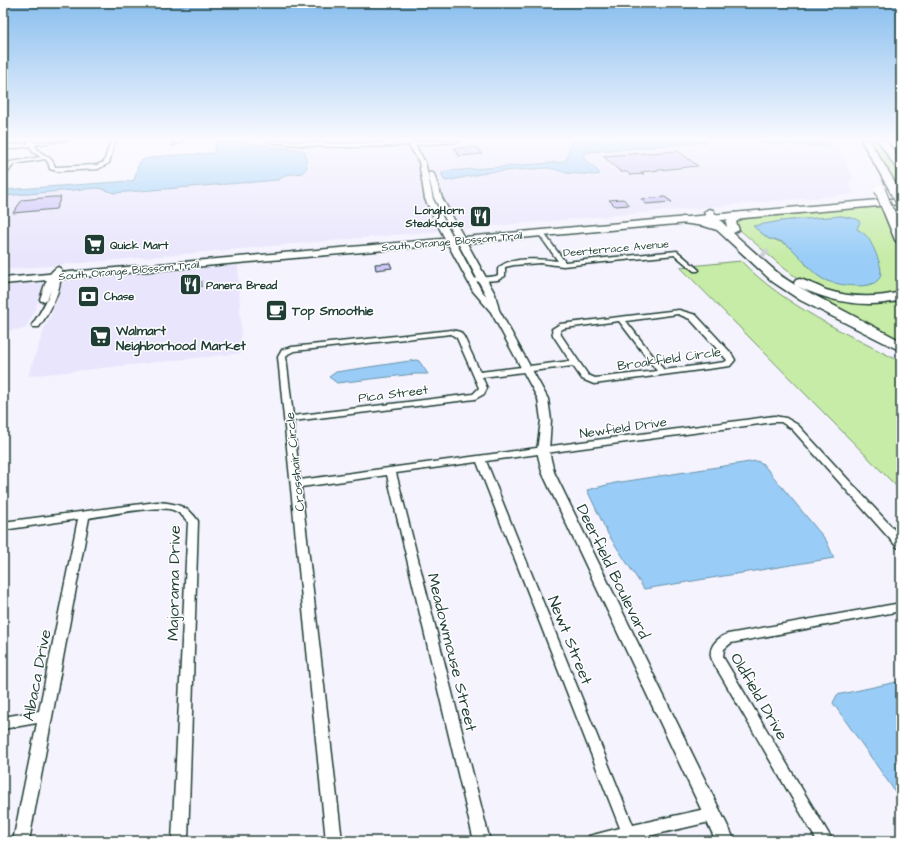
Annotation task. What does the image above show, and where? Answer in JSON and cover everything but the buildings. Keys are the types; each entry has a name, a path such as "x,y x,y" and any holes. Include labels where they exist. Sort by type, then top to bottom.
{"highway":[{"path":"877,179 901,240"},
{"path":"889,179 901,201"},
{"path":"682,220 706,223 718,221 731,222 734,218 742,215"},
{"path":"718,221 798,282 829,295 866,300 880,300 901,296"},
{"path":"718,221 759,264 785,285 901,347"}],"main road":[{"name":"South Orange Blossom Trail","path":"3,274 56,274 216,262 454,238 583,223 718,221 897,192"},
{"path":"742,215 901,201"},
{"name":"South Orange Blossom Trail","path":"3,281 245,253 568,231 682,220 718,221"},
{"path":"568,231 583,223"},
{"path":"216,262 233,258 245,253"}],"street":[{"name":"Deerfield Boulevard","path":"425,179 429,199 454,238 484,280 491,294 495,311"},
{"name":"Deerfield Boulevard","path":"433,179 438,198 477,291 495,311 543,399 546,420 543,451 548,472 726,841"},
{"path":"429,199 438,198"},
{"path":"541,233 563,264"},
{"name":"Deerterrace Avenue","path":"472,281 498,278 502,276 501,269 503,266 513,263 540,261 563,264 677,253 696,270"},
{"path":"56,274 46,312 36,325 56,274"},
{"name":"Broakfield Circle","path":"679,312 693,317 731,360 727,364 594,381 585,377 575,363 557,335 556,329 563,326 679,312"},
{"path":"621,319 662,372"},
{"name":"Crosshair Circle","path":"334,841 290,419 282,357 285,352 292,349 452,332 460,337 477,375"},
{"path":"477,375 575,363"},
{"name":"Pica Street","path":"290,419 475,396 481,392 483,388 477,375"},
{"name":"Newfield Drive","path":"296,484 774,419 783,420 795,427 901,544"},
{"name":"Newt Street","path":"480,459 629,833"},
{"name":"Meadowmouse Street","path":"391,471 482,841"},
{"name":"Majorama Drive","path":"3,526 157,505 175,506 185,511 193,521 180,841"},
{"name":"Albaca Drive","path":"21,841 84,515"},
{"name":"Oldfield Drive","path":"825,841 718,658 717,650 720,643 728,639 901,607"},
{"path":"3,723 45,716"},
{"path":"594,841 714,814"}],"shaded area":[{"path":"190,179 852,179 849,184 854,194 3,270 3,193"},
{"path":"238,265 242,353 28,376 62,283 68,280"},
{"path":"39,283 45,285 25,329 3,331 3,286"}],"green space":[{"path":"892,179 901,179 901,189 898,189"},
{"path":"883,204 901,253 901,290 890,294 864,297 850,296 822,290 810,285 800,280 783,267 735,226 733,222 738,218","holes":["841,216 848,217 871,250 881,272 808,267 797,253 788,245 773,239 769,239 754,227 781,221"]},
{"path":"755,258 761,258 789,280 816,293 901,299 901,345 812,299"},
{"path":"741,261 777,292 816,318 901,362 901,491 680,267"}],"water":[{"path":"279,179 114,193 97,188 3,196 3,190 134,180"},
{"path":"841,216 857,219 860,222 857,229 866,235 879,260 881,272 879,279 874,283 858,286 827,281 812,271 786,244 778,240 769,239 753,226 781,221"},
{"path":"416,360 419,361 428,374 414,374 337,383 329,377 336,372"},
{"path":"756,461 762,463 826,540 834,558 644,589 608,534 587,490 615,483"},
{"path":"901,681 901,800 833,703 837,695"}],"tunnel":[{"path":"762,253 766,256"}],"place":[{"name":"LongHorn Steakhouse","path":"480,216"},
{"name":"Quick Mart","path":"94,245"},
{"name":"Panera Bread","path":"191,285"},
{"name":"Chase","path":"88,296"},
{"name":"Top Smoothie","path":"277,310"},
{"name":"Walmart Neighborhood Market","path":"101,337"}]}
